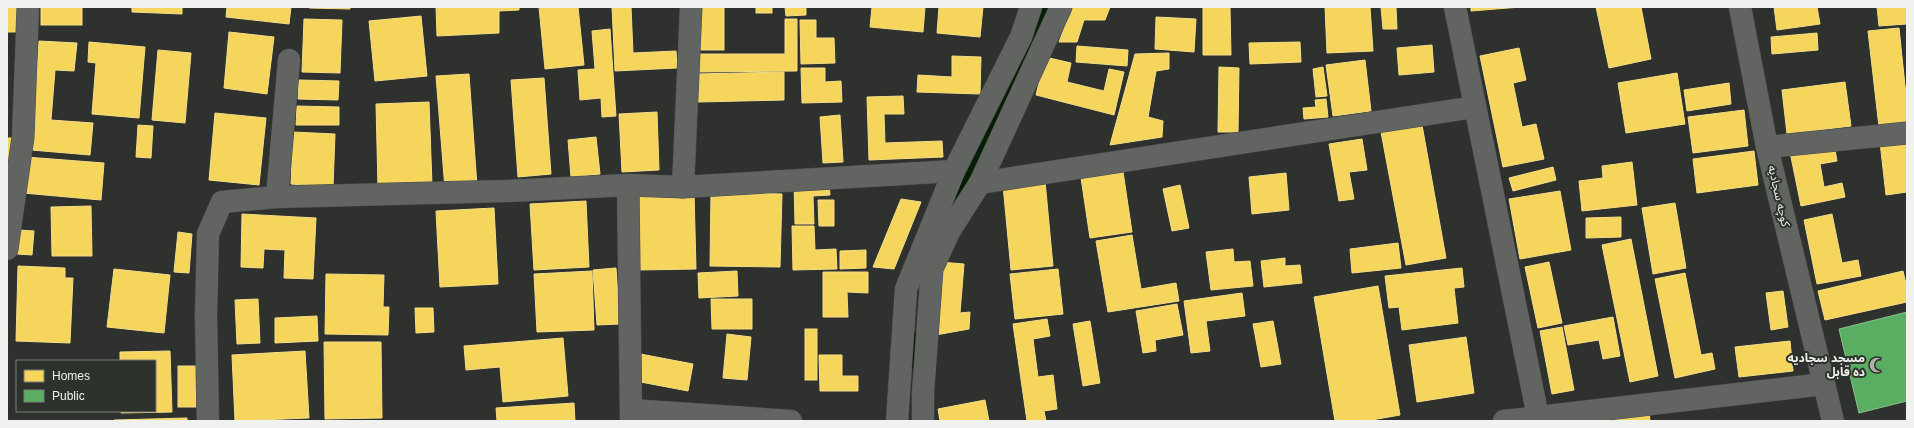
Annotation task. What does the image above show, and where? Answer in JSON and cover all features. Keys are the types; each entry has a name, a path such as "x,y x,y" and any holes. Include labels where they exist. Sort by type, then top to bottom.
{"street":[{"path":"7,249 23,137 28,7"},
{"path":"683,186 691,7"},
{"path":"897,421 906,289 954,171 1021,37 1031,7"},
{"path":"923,421 923,393 932,269 950,230 980,183 1061,7"},
{"path":"1455,7 1538,417"},
{"name":"کوچه سجادیه","path":"1740,7 1767,147 1833,421"},
{"path":"277,197 289,60"},
{"path":"980,183 1475,107"},
{"path":"1767,147 1907,133"},
{"path":"208,421 206,315 208,234 222,202 277,197 506,191 628,185 683,186 954,171"},
{"path":"628,185 631,415 791,421"},
{"path":"1504,421 1824,384"}],"building: Homes":[{"path":"7,7 21,7 21,32 7,32"},
{"path":"41,7 82,7 82,25 41,25"},
{"path":"132,7 182,7 182,14 132,12"},
{"path":"227,7 291,7 289,24 226,17"},
{"path":"350,7 350,9 309,8"},
{"path":"436,7 519,7 519,10 499,11 499,33 437,36"},
{"path":"539,7 578,7 584,65 545,69"},
{"path":"612,7 631,7 633,53 676,51 677,68 615,71"},
{"path":"700,7 724,7 724,50 700,50"},
{"path":"756,7 772,7 772,13 756,13"},
{"path":"785,7 806,7 806,15 786,16"},
{"path":"872,7 925,7 923,32 870,27"},
{"path":"939,7 983,7 980,37 937,33"},
{"path":"1072,7 1110,7 1105,20 1084,20 1077,42 1059,42"},
{"path":"1203,7 1230,7 1231,55 1203,55"},
{"path":"1325,7 1370,7 1373,51 1327,53"},
{"path":"1381,7 1396,7 1397,29 1383,29"},
{"path":"1471,7 1521,7 1471,11"},
{"path":"1596,7 1641,7 1651,59 1609,68"},
{"path":"1774,7 1817,7 1820,24 1777,30"},
{"path":"1877,7 1907,7 1907,24 1879,26"},
{"path":"421,16 427,76 375,81 369,21"},
{"path":"1156,17 1196,19 1194,52 1155,49"},
{"path":"304,19 342,20 340,73 302,72"},
{"path":"785,19 797,19 797,71 698,72 697,54 785,54"},
{"path":"800,20 816,20 816,38 834,38 835,63 801,64"},
{"path":"1899,28 1907,105 1907,124 1879,127 1868,31"},
{"path":"610,29 616,116 602,117 601,98 580,100 578,70 595,69 592,31"},
{"path":"229,32 274,37 267,94 224,88"},
{"path":"1817,33 1818,50 1772,54 1771,37"},
{"path":"39,41 77,43 74,71 55,70 51,120 93,123 90,155 31,150"},
{"path":"89,42 145,47 139,118 92,114 96,63 88,62"},
{"path":"1300,42 1301,62 1250,64 1249,43"},
{"path":"1432,45 1434,72 1399,75 1397,48"},
{"path":"1077,46 1128,50 1127,66 1076,62"},
{"path":"1519,48 1526,80 1513,83 1522,127 1536,124 1544,159 1503,167 1480,56"},
{"path":"158,50 191,53 185,123 152,120"},
{"path":"1169,53 1169,69 1156,71 1148,117 1163,121 1162,137 1110,145 1135,54"},
{"path":"952,56 981,57 980,94 917,92 918,75 952,77"},
{"path":"1045,57 1071,63 1067,82 1104,91 1109,69 1124,72 1114,115 1036,95"},
{"path":"1365,60 1371,111 1333,116 1326,65"},
{"path":"1219,67 1239,68 1238,132 1218,132"},
{"path":"1323,67 1327,96 1316,97 1313,69"},
{"path":"801,68 825,68 825,82 841,81 842,102 802,103"},
{"path":"784,72 784,100 698,102 697,74"},
{"path":"1677,73 1685,124 1626,133 1618,83"},
{"path":"469,74 477,186 445,189 436,76"},
{"path":"544,78 551,174 518,177 511,80"},
{"path":"299,80 339,81 338,100 298,99"},
{"path":"1845,82 1851,126 1787,134 1782,90"},
{"path":"1729,83 1731,104 1687,111 1684,90"},
{"path":"903,96 904,114 884,114 885,143 942,141 943,157 869,160 867,97"},
{"path":"1326,99 1328,117 1304,119 1303,108 1316,107 1315,100"},
{"path":"429,102 432,185 378,187 376,104"},
{"path":"297,106 339,107 339,125 296,125"},
{"path":"1744,110 1748,146 1693,153 1688,117"},
{"path":"657,112 659,170 622,172 619,114"},
{"path":"215,113 266,118 259,185 209,180"},
{"path":"840,115 843,162 823,163 820,117"},
{"path":"138,125 153,126 151,158 136,157"},
{"path":"1422,125 1446,258 1406,265 1381,132"},
{"path":"293,132 335,134 333,187 291,184"},
{"path":"596,137 600,174 571,177 568,140"},
{"path":"7,138 12,138 7,168"},
{"path":"1362,139 1367,170 1349,172 1354,199 1339,201 1329,144"},
{"path":"1907,139 1907,192 1886,195 1880,142"},
{"path":"1834,144 1837,161 1820,164 1824,187 1842,183 1845,197 1801,206 1790,152"},
{"path":"1754,151 1758,185 1697,193 1693,159"},
{"path":"26,157 104,163 101,200 23,193"},
{"path":"1632,162 1637,205 1582,211 1579,181 1603,178 1602,166"},
{"path":"1122,165 1132,232 1090,238 1080,171"},
{"path":"1553,167 1556,180 1513,191 1509,178"},
{"path":"1286,173 1289,210 1252,214 1249,177"},
{"path":"1045,181 1053,266 1011,270 1003,185"},
{"path":"829,182 830,195 813,196 814,224 795,224 794,183"},
{"path":"1180,185 1189,228 1172,231 1163,189"},
{"path":"1560,191 1571,250 1520,259 1509,199"},
{"path":"694,192 696,269 639,270 637,193"},
{"path":"711,192 782,194 780,267 710,266"},
{"path":"901,199 921,202 894,269 873,267"},
{"path":"818,200 834,200 834,226 819,226"},
{"path":"586,201 589,267 534,270 530,204"},
{"path":"1675,203 1686,268 1653,274 1642,208"},
{"path":"91,206 92,256 52,256 51,207"},
{"path":"494,208 498,284 440,287 436,211"},
{"path":"242,214 316,218 313,279 284,278 285,250 264,249 263,268 241,267"},
{"path":"1832,214 1842,263 1858,260 1861,276 1817,284 1804,220"},
{"path":"1621,217 1621,237 1586,238 1586,218"},
{"path":"792,226 814,226 815,250 836,249 837,269 793,270"},
{"path":"19,230 34,231 32,255 17,254"},
{"path":"178,232 192,234 189,273 174,272"},
{"path":"1132,235 1141,289 1176,283 1179,301 1108,312 1096,241"},
{"path":"1631,239 1658,376 1630,382 1602,245"},
{"path":"1398,243 1401,268 1352,273 1350,249"},
{"path":"1233,249 1234,262 1250,261 1253,286 1211,290 1206,252"},
{"path":"866,250 866,268 840,269 840,251"},
{"path":"1285,258 1285,266 1300,265 1302,283 1264,287 1261,261"},
{"path":"940,262 964,264 960,313 970,312 969,329 930,336"},
{"path":"1549,262 1562,323 1538,328 1525,267"},
{"path":"18,266 65,268 65,278 73,278 70,343 16,341"},
{"path":"616,268 620,324 597,325 593,270"},
{"path":"1462,268 1464,287 1454,288 1458,323 1402,330 1399,307 1389,308 1385,276"},
{"path":"114,269 170,275 164,333 107,327"},
{"path":"1058,269 1063,314 1015,319 1010,274"},
{"path":"592,271 594,330 537,332 534,274"},
{"path":"737,271 738,296 699,298 698,273"},
{"path":"1903,271 1907,288 1907,302 1825,320 1818,291"},
{"path":"823,272 868,272 868,293 847,292 848,317 823,317"},
{"path":"1685,273 1701,355 1712,353 1715,369 1675,378 1655,279"},
{"path":"326,274 384,275 383,307 389,307 388,335 325,334"},
{"path":"1378,286 1400,415 1366,421 1335,421 1314,297"},
{"path":"1783,291 1788,327 1771,330 1766,293"},
{"path":"1242,293 1245,316 1206,321 1210,351 1191,353 1184,301"},
{"path":"258,299 260,343 237,344 235,300"},
{"path":"711,299 752,299 752,329 712,329"},
{"path":"1177,304 1183,335 1155,340 1156,351 1143,353 1136,311"},
{"path":"415,308 433,308 434,332 416,333"},
{"path":"317,316 318,341 275,343 275,318"},
{"path":"1613,317 1620,356 1603,359 1599,340 1568,345 1564,326"},
{"path":"1047,319 1050,336 1033,339 1038,377 1053,375 1057,409 1044,411 1046,421 1027,421 1013,324"},
{"path":"1090,321 1100,383 1083,386 1073,324"},
{"path":"1273,321 1281,364 1261,367 1253,324"},
{"path":"1562,327 1574,390 1552,394 1540,331"},
{"path":"805,329 817,329 817,380 805,380"},
{"path":"727,334 751,337 747,380 723,378"},
{"path":"1466,337 1474,393 1417,402 1409,345"},
{"path":"563,338 568,396 503,402 500,367 466,370 464,346"},
{"path":"1790,341 1793,371 1739,377 1735,347"},
{"path":"324,342 381,342 382,418 325,419"},
{"path":"170,351 172,412 121,413 156,412 156,360 120,360 120,352"},
{"path":"305,351 309,418 235,421 232,355"},
{"path":"635,353 693,364 688,391 630,380"},
{"path":"819,355 842,355 842,376 858,376 858,391 820,391"},
{"path":"178,366 196,366 196,407 178,407"},
{"path":"985,400 989,421 940,421 938,409"},
{"path":"574,403 575,421 497,421 496,408"},
{"path":"1649,410 1650,421 1615,421 1615,413"},
{"path":"187,418 187,421 114,421 114,420"}],"building: Public":[{"name":"مسجد سجادیه ده قابل","path":"1907,312 1907,401 1859,413 1839,329"}],"waterway":[{"path":"954,206 1035,33 1045,7"},
{"path":"915,365 917,336"}],"place":[{"name":"مسجد سجادیه ده قابل","path":"1877,365"}]}
